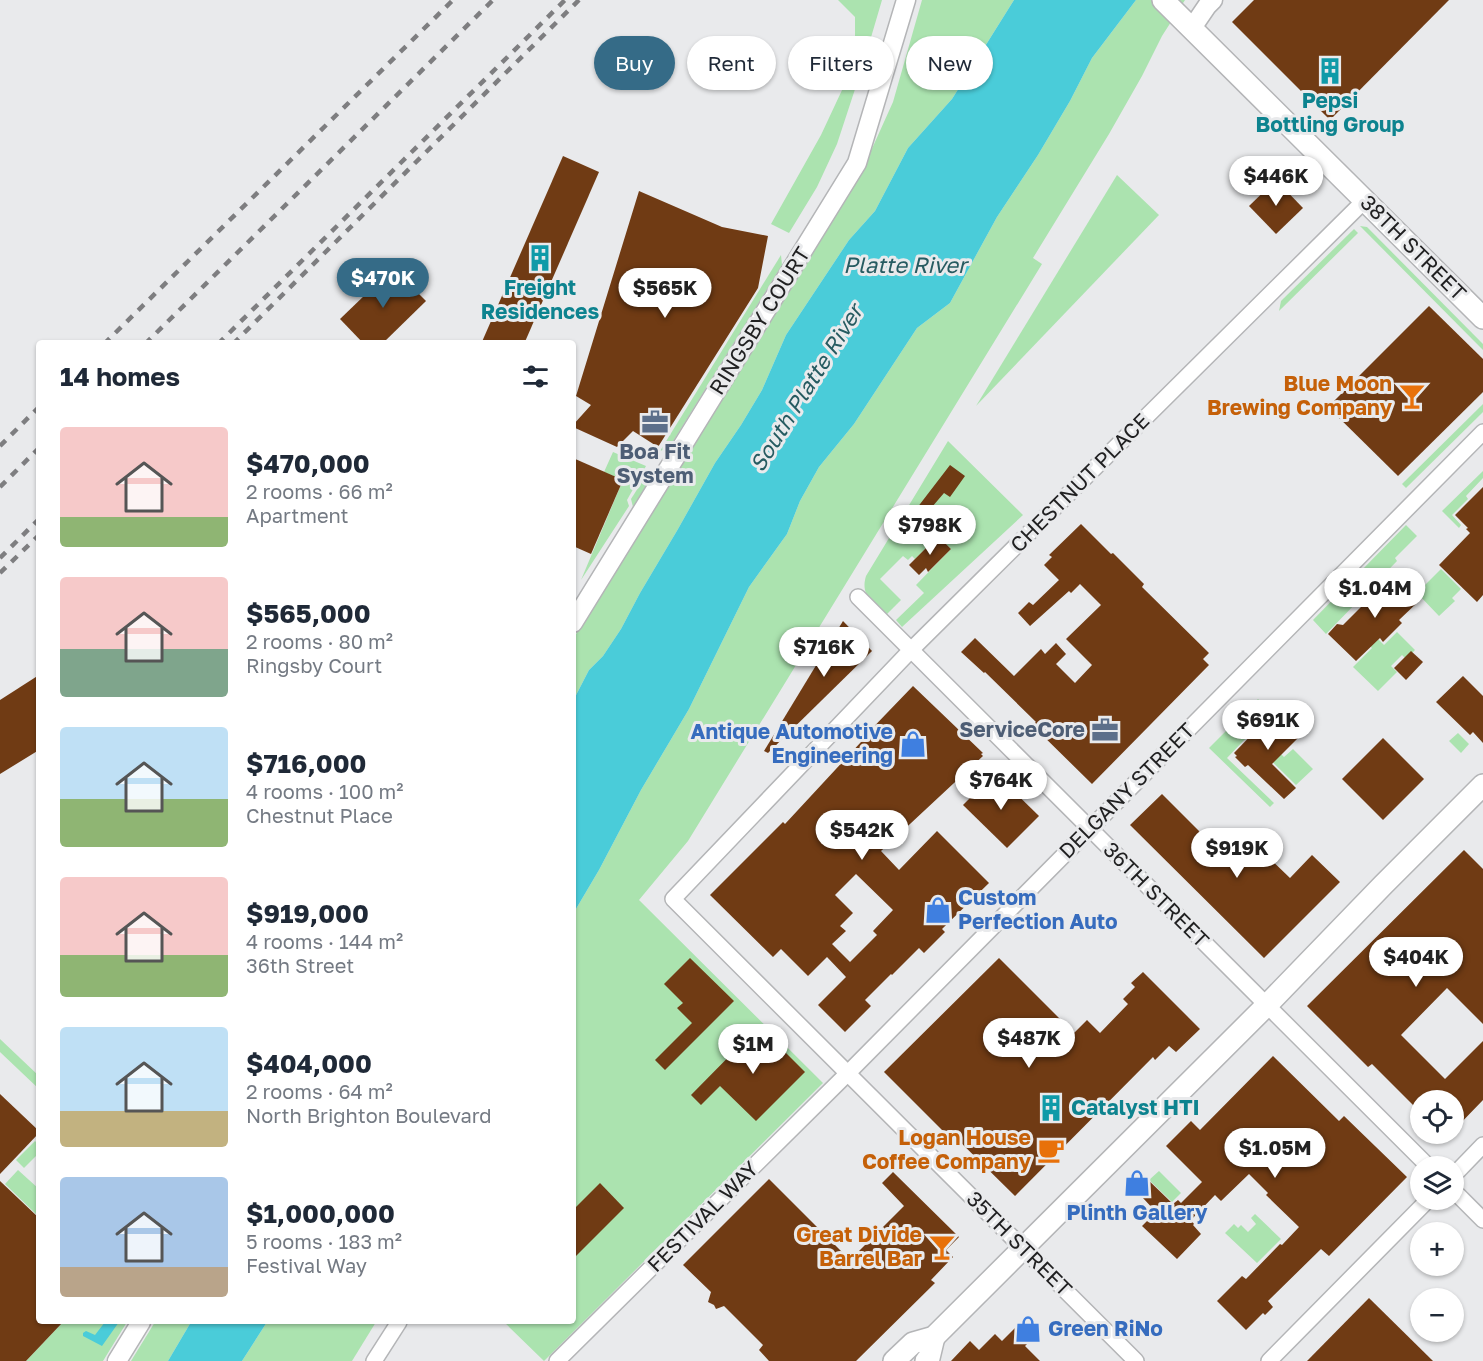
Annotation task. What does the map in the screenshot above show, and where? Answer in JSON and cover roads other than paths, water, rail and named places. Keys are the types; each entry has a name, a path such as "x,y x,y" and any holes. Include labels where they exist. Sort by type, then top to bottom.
{"main road":[{"name":"38TH STREET","path":"1165,2 1483,318"},
{"path":"894,1361 912,1343 934,1337 1267,1005 1483,785"},
{"path":"926,1361 929,1358 934,1337"}],"street":[{"name":"RINGSBY COURT","path":"576,618 857,163 906,0"},
{"path":"1192,28 1213,0"},
{"name":"CHESTNUT PLACE","path":"673,899 911,651 1365,200"},
{"name":"DELGANY STREET","path":"848,1073 1483,432"},
{"name":"36TH STREET","path":"858,597 1418,1156"},
{"name":"35TH STREET","path":"673,899 1136,1361"},
{"name":"FESTIVAL WAY","path":"557,1361 848,1073"},
{"path":"1464,1165 1483,1145"},
{"path":"1464,1201 1483,1220"},
{"path":"1269,1361 1418,1210"},
{"path":"117,1361 140,1324"},
{"path":"374,1361 398,1324"}],"water":[{"name":"Platte River","path":"1014,0 1136,0 1092,58 1070,101 997,217 950,303 917,328 854,424 819,467 800,501 787,534 749,587 689,709 641,790 576,909 576,695 589,670 603,656 621,629 715,463 762,390 786,335 849,240 875,211 908,148 958,90 993,90 991,36"},
{"path":"103,1324 118,1324 102,1346 83,1336 83,1333 86,1331 95,1335"},
{"path":"190,1324 266,1324 242,1361 168,1361"}],"railway":[{"path":"108,340 453,0"},
{"path":"149,340 493,0"},
{"path":"222,340 565,0"},
{"path":"237,340 579,0"},
{"path":"0,446 36,410"},
{"path":"0,487 36,451"},
{"path":"0,558 36,522"},
{"path":"0,573 36,538"}],"place":[{"name":"Pepsi Bottling Group","path":"1330,71"},
{"name":"Freight Residences","path":"540,258"},
{"name":"Blue Moon Brewing Company","path":"1412,396"},
{"name":"Boa Fit System","path":"655,422"},
{"name":"ServiceCore","path":"1105,730"},
{"name":"Antique Automotive Engineering","path":"913,744"},
{"name":"Custom Perfection Auto","path":"938,910"},
{"name":"Catalyst HTI","path":"1051,1108"},
{"name":"Logan House Coffee Company","path":"1051,1150"},
{"name":"Plinth Gallery","path":"1137,1183"},
{"name":"Great Divide Barrel Bar","path":"942,1247"},
{"name":"Green RiNo","path":"1028,1329"}],"water label":[{"name":"South Platte River","path":"806,388"}]}
